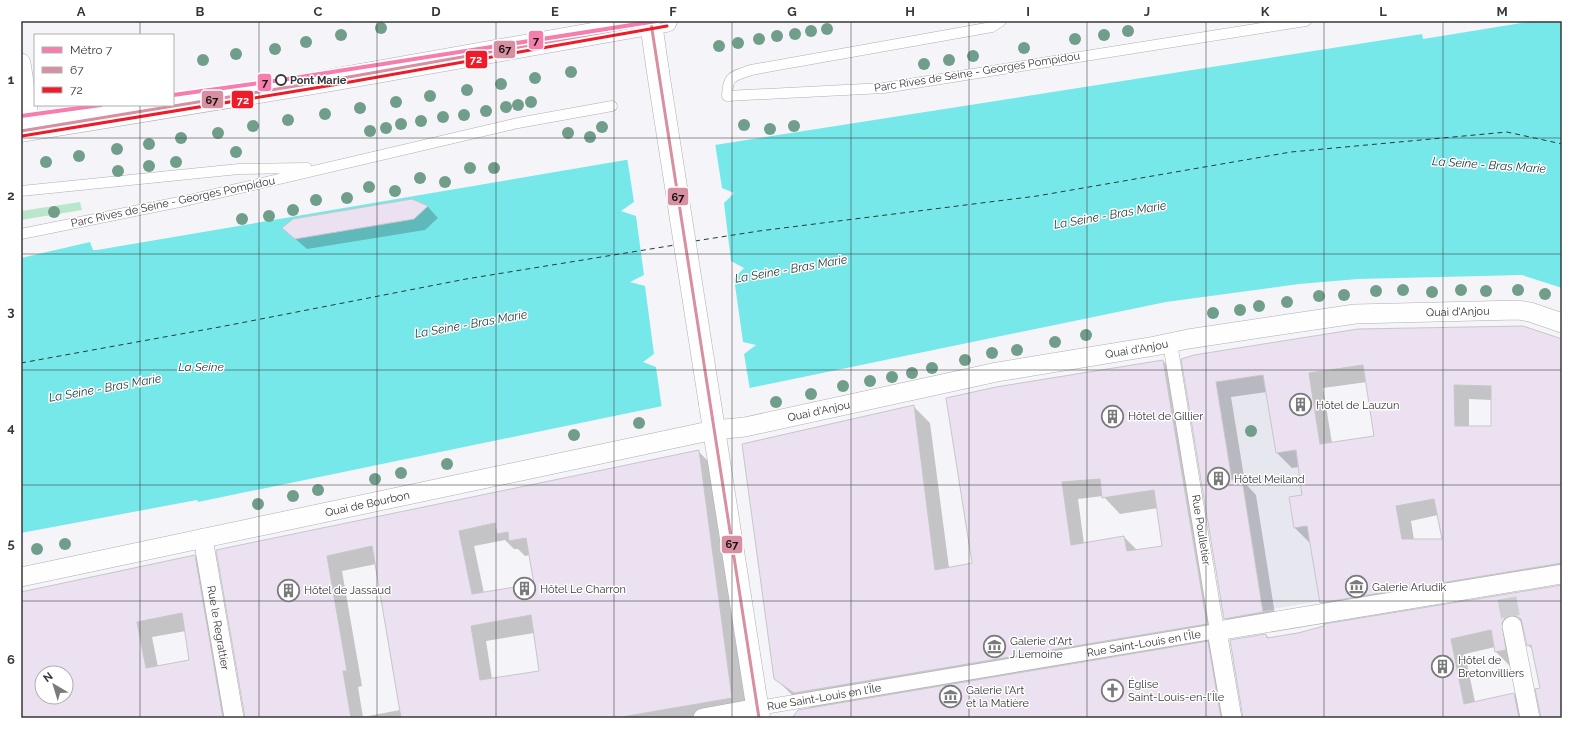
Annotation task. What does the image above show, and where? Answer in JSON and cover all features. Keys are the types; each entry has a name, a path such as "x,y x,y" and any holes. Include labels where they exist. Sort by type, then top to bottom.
{"street":[{"path":"21,63 26,131 326,81 656,22 658,72 758,713"},
{"name":"Quai d'Anjou","path":"714,430 745,427 997,372 1355,314 1518,310 1530,312 1562,323"},
{"name":"Rue Poulletier","path":"1170,343 1232,718"},
{"name":"Quai de Bourbon","path":"21,577 714,430"},
{"name":"Rue le Regrattier","path":"203,538 234,718"},
{"name":"Rue Saint-Louis en l'Île","path":"702,718 758,713 1217,631 1506,591 1562,574"},
{"path":"1512,626 1530,718"}],"lane":[{"name":"Parc Rives de Seine - Georges Pompidou","path":"1001,21 992,27 751,70 730,78 728,82 727,96 884,88 1268,24 1306,21"},
{"name":"Parc Rives de Seine - Georges Pompidou","path":"21,234 189,200 518,122 612,106"},
{"name":"Parc Rives de Seine - Georges Pompidou","path":"21,192 239,169 325,168"}],"shaded area":[{"path":"1278,342 1320,601 1262,611 1194,355"}],"green space":[{"path":"80,202 82,210 21,220 21,211"}],"water":[{"name":"La Seine","path":"1533,21 1562,21 1562,288 1522,275 1358,279 1299,284 1166,302 198,502 197,500 21,533 21,258 90,242 93,250 97,250 702,147 1422,34 1423,39"}],"pier":[{"path":"715,143 722,188 734,193 724,203 731,261 744,268 734,278 743,342 756,345 744,354 750,390 662,409 656,367 643,362 654,354 645,286 630,282 644,275 636,216 621,211 634,202 627,157"}],"building":[{"path":"412,199 428,206 414,219 295,239 282,228 293,219"},
{"path":"1523,326 1562,339 1562,563 1320,603 1307,526 1294,528 1289,497 1302,495 1296,450 1276,453 1263,375 1216,382 1232,480 1242,479 1263,612 1224,619 1181,359 1194,355 1358,329","holes":["1363,365 1374,436 1320,444 1309,373","1454,385 1491,386 1491,426 1455,426","1434,499 1442,539 1402,539 1396,506"]},
{"path":"1163,360 1207,624 794,693 774,679 742,444 914,405 935,570 972,563 946,398 996,387","holes":["1100,479 1102,498 1154,490 1162,546 1127,551 1124,536 1071,545 1062,482"]},
{"path":"699,450 732,698 616,718 401,718 372,546 327,556 347,671 343,671 351,718 245,718 216,550","holes":["495,523 497,534 508,532 509,541 526,538 534,584 472,594 459,531","531,615 539,671 480,680 471,626"]},
{"path":"195,555 223,718 21,718 21,592","holes":["182,613 189,660 146,668 137,622"]},
{"path":"1562,585 1562,718 1541,718 1535,689 1540,688 1531,645 1527,646 1521,619 1510,615 1505,618 1502,623 1506,650 1495,652 1491,630 1451,639 1464,704 1514,693 1519,718 1243,718 1230,640 1266,634 1267,638 1298,633 1324,626 1324,624"},
{"name":"Église Saint-Louis-en-l'Île","path":"1208,641 1221,718 792,718 798,710"}],"ferry route":[{"path":"695,241 759,231 1037,196 1291,152 1507,132 1562,144"},
{"path":"21,363 225,326 466,279 675,245"}],"tunnel":[{"path":"1507,598 1512,626"}],"metro line":[{"name":"7","path":"174,95 281,80 657,21"},
{"name":"7","path":"21,116 94,106"}],"transit line":[{"name":"67","path":"174,106 326,81 666,21"},
{"name":"67","path":"651,23 759,718"},
{"name":"72","path":"22,136 327,86 667,26"},
{"name":"67","path":"21,131 174,106"}],"place":[{"name":"Pont Marie","path":"281,80"},
{"name":"Hôtel de Lauzun","path":"1301,405"},
{"name":"Hôtel de Gillier","path":"1112,416"},
{"name":"Hôtel Meiland","path":"1219,479"},
{"name":"Galerie Arludik","path":"1356,587"},
{"name":"Hôtel Le Charron","path":"525,589"},
{"name":"Hôtel de Jassaud","path":"288,590"},
{"name":"Galerie d'Art J Lemoine","path":"995,647"},
{"name":"Hôtel de Bretonvilliers","path":"1442,666"},
{"name":"Église Saint-Louis-en-l'Île","path":"1113,690"},
{"name":"Galerie l'Art et la Matière","path":"950,696"}],"water label":[{"name":"La Seine - Bras Marie","path":"1489,165"},
{"name":"La Seine - Bras Marie","path":"1110,215"},
{"name":"La Seine - Bras Marie","path":"791,269"},
{"name":"La Seine - Bras Marie","path":"471,324"},
{"name":"La Seine - Bras Marie","path":"105,388"}]}
